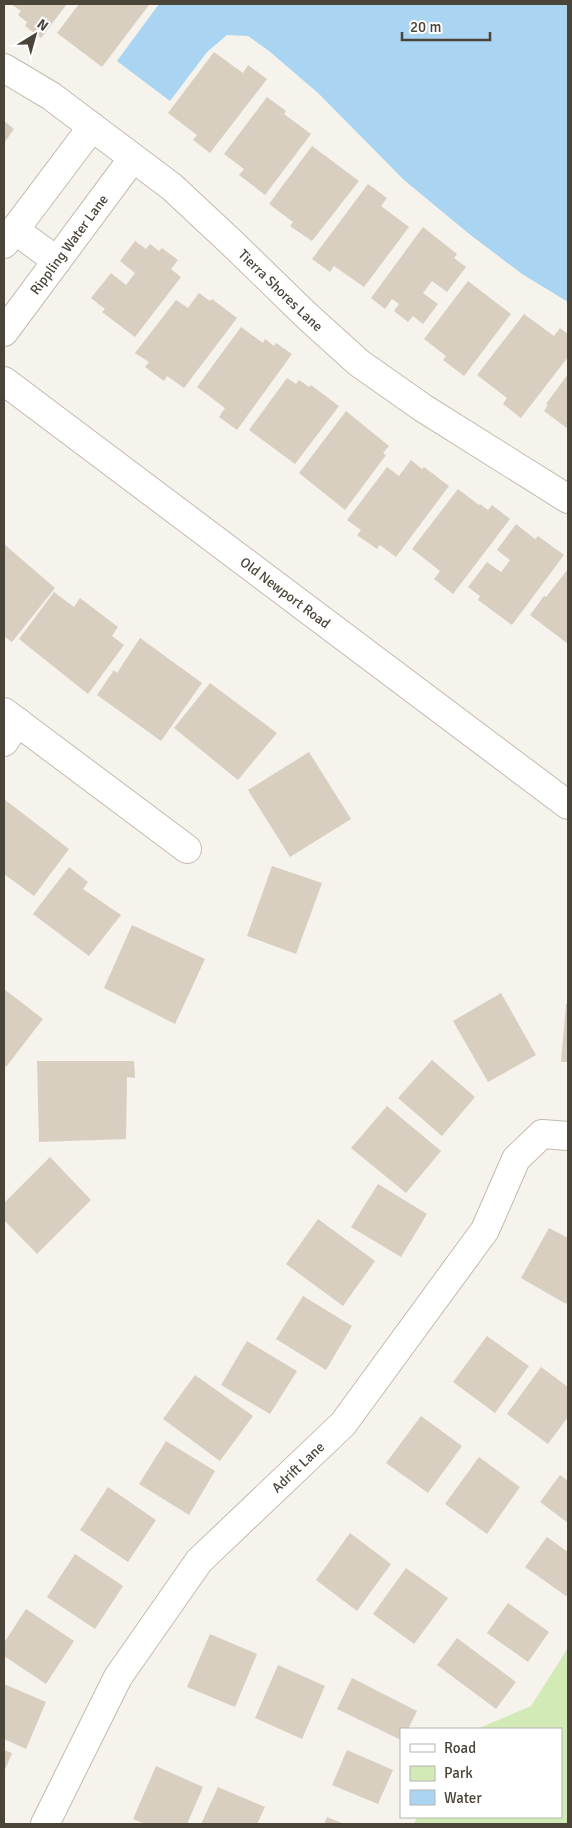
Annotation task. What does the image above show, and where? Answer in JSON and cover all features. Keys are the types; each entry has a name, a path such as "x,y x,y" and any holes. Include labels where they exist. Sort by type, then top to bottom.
{"street":[{"name":"Tierra Shores Lane","path":"4,68 51,96 172,187 307,316 360,363 423,408 568,498"},
{"path":"57,261 9,237 92,127"},
{"name":"Rippling Water Lane","path":"4,332 133,158"},
{"name":"Old Newport Road","path":"4,381 568,805"},
{"path":"9,725 187,850"},
{"name":"Adrift Lane","path":"45,1824 118,1677 199,1562 343,1424 485,1230 516,1159 542,1134 568,1136"}],"green space":[{"path":"568,1648 568,1824 414,1824 417,1818 562,1818 562,1728 479,1728 531,1706"}],"water":[{"path":"159,4 568,4 568,302 522,274 468,233 404,180 318,93 269,51 248,36 227,35 207,52 170,101 117,61"}],"building":[{"path":"11,4 67,4 41,38 25,26 27,22 18,15 21,11"},
{"path":"79,4 149,5 102,67 57,33"},
{"path":"214,52 243,73 248,65 267,79 210,153 193,140 197,135 168,113"},
{"path":"267,97 286,111 284,114 311,134 265,195 239,175 244,169 224,154"},
{"path":"4,121 14,129 4,143"},
{"path":"312,146 359,181 312,241 290,226 293,222 269,204"},
{"path":"368,184 387,198 381,206 409,227 364,287 334,266 330,272 312,259"},
{"path":"423,227 457,254 454,258 466,267 447,292 432,281 423,293 438,304 423,324 413,316 408,322 394,311 399,304 392,299 385,309 371,298"},
{"path":"135,241 146,249 150,244 159,251 162,248 178,260 171,269 181,277 135,337 102,312 105,309 91,298 111,273 126,285 135,273 120,261"},
{"path":"468,281 511,314 464,376 443,360 446,356 424,339"},
{"path":"199,293 210,301 212,299 237,318 184,388 167,376 164,381 145,367 149,362 135,353 176,300 188,308"},
{"path":"524,314 554,336 560,328 568,334 568,357 521,418 503,404 507,398 477,375"},
{"path":"241,327 263,343 265,339 274,346 276,343 292,354 237,430 219,417 225,408 197,387"},
{"path":"568,374 568,429 544,411 548,405 546,404"},
{"path":"287,378 296,384 299,380 309,387 311,385 339,406 295,464 249,430"},
{"path":"346,411 389,446 383,453 386,455 345,510 299,473"},
{"path":"411,460 422,469 424,467 449,486 396,557 380,545 377,549 357,535 361,530 347,520 387,467 399,476"},
{"path":"458,489 479,505 488,510 492,505 510,519 453,594 434,579 440,571 412,549"},
{"path":"516,524 535,539 538,536 564,555 512,625 478,600 480,596 468,587 487,562 501,572 510,560 497,550"},
{"path":"4,544 55,588 12,642 4,636"},
{"path":"568,569 568,644 530,615"},
{"path":"54,592 74,607 80,598 118,627 112,636 124,645 88,694 19,639"},
{"path":"140,638 202,683 161,741 97,695 114,670 117,673"},
{"path":"210,683 277,733 238,780 174,728"},
{"path":"309,752 351,819 290,857 248,790"},
{"path":"4,799 69,849 34,896 4,874"},
{"path":"272,866 322,883 296,954 247,936"},
{"path":"69,867 88,882 83,889 121,915 89,956 33,914"},
{"path":"132,925 205,959 175,1024 104,988"},
{"path":"4,989 43,1019 6,1067 4,1066"},
{"path":"501,993 536,1055 488,1082 453,1021"},
{"path":"566,1004 568,1004 568,1062 561,1062"},
{"path":"432,1060 475,1097 442,1136 398,1098"},
{"path":"37,1061 134,1061 135,1078 127,1077 126,1139 39,1142"},
{"path":"387,1106 441,1151 406,1193 351,1148"},
{"path":"50,1157 91,1200 37,1254 4,1220 4,1203"},
{"path":"378,1184 427,1214 401,1257 351,1227"},
{"path":"318,1219 375,1261 343,1306 286,1264"},
{"path":"549,1228 568,1238 568,1300 566,1304 521,1278"},
{"path":"303,1296 352,1326 326,1370 276,1339"},
{"path":"487,1336 529,1366 495,1413 453,1382"},
{"path":"247,1341 297,1371 270,1414 221,1385"},
{"path":"541,1367 568,1387 568,1417 548,1444 507,1414"},
{"path":"195,1375 253,1416 220,1461 163,1419"},
{"path":"421,1416 462,1446 428,1493 386,1463"},
{"path":"166,1441 215,1471 189,1515 139,1484"},
{"path":"479,1457 520,1487 487,1534 445,1504"},
{"path":"560,1475 568,1481 568,1523 540,1502"},
{"path":"108,1487 156,1520 128,1562 80,1530"},
{"path":"350,1533 391,1564 357,1611 316,1580"},
{"path":"547,1537 568,1552 568,1593 566,1596 525,1567"},
{"path":"75,1554 123,1586 95,1629 47,1597"},
{"path":"406,1568 448,1598 414,1644 373,1614"},
{"path":"508,1603 549,1632 528,1662 487,1633"},
{"path":"26,1609 74,1641 46,1684 4,1656 4,1643"},
{"path":"210,1634 257,1654 235,1707 187,1687"},
{"path":"457,1638 516,1682 496,1709 437,1665"},
{"path":"278,1665 325,1686 302,1739 255,1718"},
{"path":"352,1678 417,1711 408,1728 400,1728 400,1740 337,1709"},
{"path":"4,1684 46,1702 26,1749 4,1739"},
{"path":"4,1750 12,1753 4,1772"},
{"path":"347,1750 393,1770 378,1804 332,1785"},
{"path":"156,1766 203,1787 187,1824 145,1824 133,1819"},
{"path":"218,1787 265,1807 257,1824 201,1824"},
{"path":"327,1817 344,1824 324,1824"}]}
